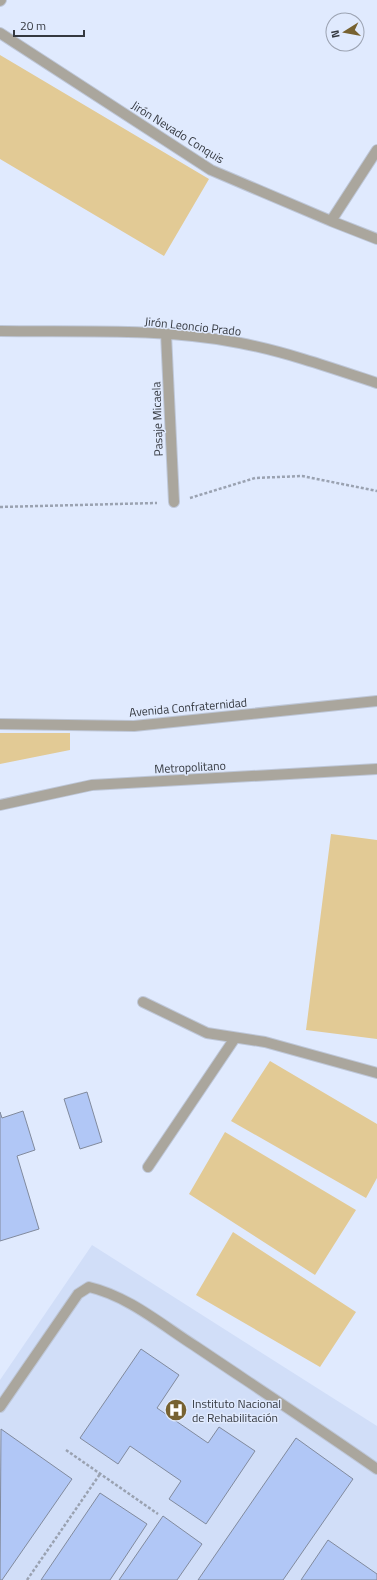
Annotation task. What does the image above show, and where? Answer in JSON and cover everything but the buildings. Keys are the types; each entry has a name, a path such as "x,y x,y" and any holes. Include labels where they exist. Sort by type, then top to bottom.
{"street":[{"name":"Jirón Nevado Conquis","path":"0,33 211,170 331,221 377,238"},
{"path":"331,221 377,150"},
{"name":"Jirón Leoncio Prado","path":"0,331 166,334 239,343 320,363 377,383"},
{"name":"Pasaje Micaela","path":"166,334 174,502"},
{"name":"Avenida Confraternidad","path":"0,724 134,726 377,701"},
{"name":"Metropolitano","path":"2,805 92,785 377,769"},
{"path":"143,1002 207,1033 265,1042 377,1073"},
{"path":"148,1167 235,1038"},
{"path":"0,1407 78,1294 89,1287 104,1290 141,1311 323,1430 377,1469"}],"path":[{"path":"66,1450 158,1514"},
{"path":"27,1580 100,1474"}],"shaded area":[{"path":"0,55 209,179 164,256 0,159"},
{"path":"0,733 70,733 70,750 0,764"},
{"path":"331,834 377,840 377,1039 306,1030"},
{"path":"270,1061 377,1124 377,1178 366,1198 231,1121"},
{"path":"225,1132 356,1210 315,1275 189,1194"},
{"path":"233,1232 356,1312 320,1367 196,1295"},
{"name":"Instituto Nacional de Rehabilitación","path":"92,1245 377,1426 377,1580 0,1580 0,1380"}],"place":[{"name":"Instituto Nacional de Rehabilitación","path":"176,1410"}]}
